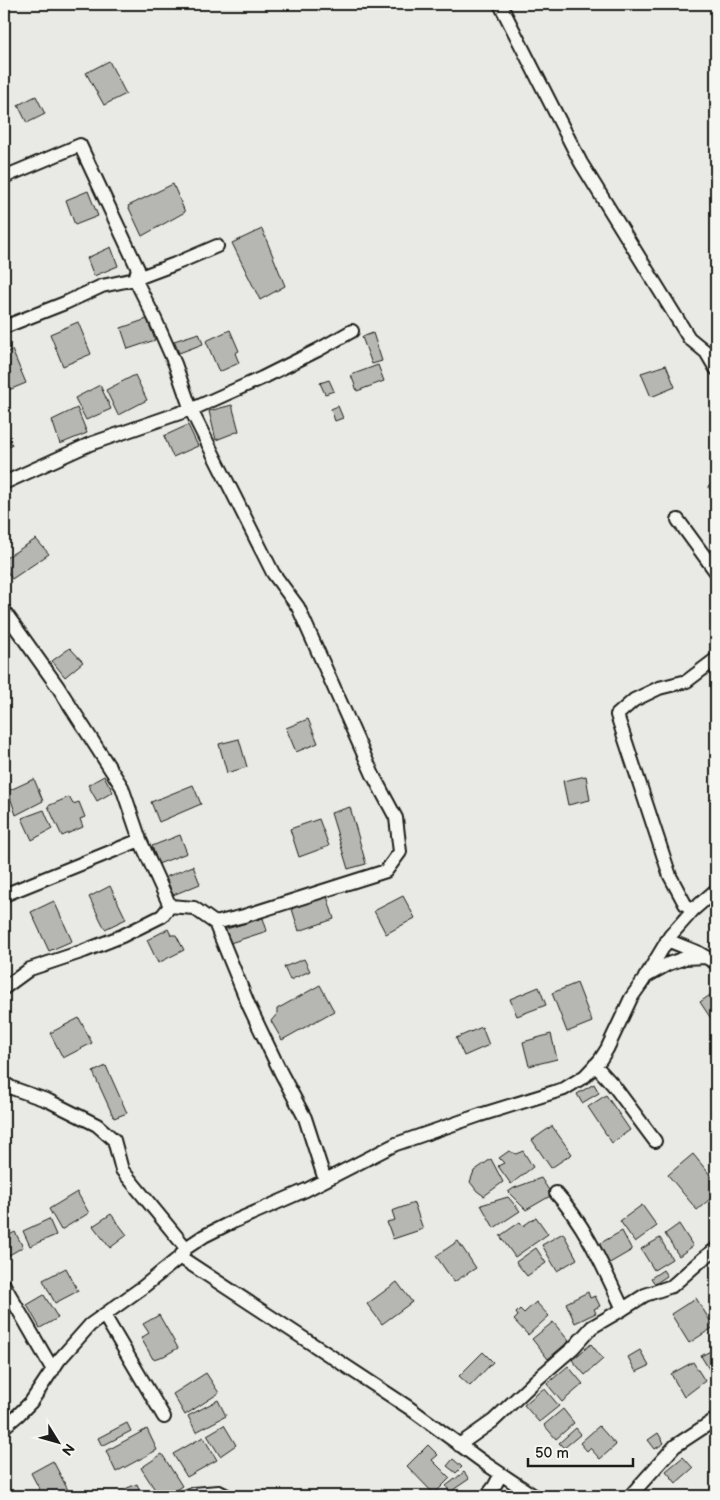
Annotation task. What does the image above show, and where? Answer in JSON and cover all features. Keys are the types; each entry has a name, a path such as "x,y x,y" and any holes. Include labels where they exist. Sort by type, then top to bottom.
{"street":[{"path":"500,4 581,163 689,338 706,352 716,369"},
{"path":"4,177 80,145 138,269 136,279 175,364 190,410 273,573 298,607 373,775 396,818 400,852 386,870 215,924"},
{"path":"4,327 102,286 136,279 217,246"},
{"path":"4,483 90,444 190,410 262,378 352,331"},
{"path":"678,520 716,572"},
{"path":"4,611 58,687 122,787 140,840 170,906"},
{"path":"693,910 685,904 670,876 617,714 642,696 659,688 687,681 716,659"},
{"path":"4,895 140,840"},
{"path":"4,1427 31,1402 59,1360 90,1324 143,1287 204,1236 325,1180 403,1141 480,1115 564,1090 585,1076 596,1065 607,1049 631,998 667,940 693,910 716,890"},
{"path":"170,906 194,908 215,924 253,1015 305,1118 325,1180"},
{"path":"4,988 30,969 122,936 162,916 170,906"},
{"path":"667,940 711,960"},
{"path":"645,977 668,964 685,958 711,960"},
{"path":"596,1065 655,1140"},
{"path":"4,1083 12,1088 49,1101 97,1125 114,1140 122,1170 183,1253 534,1496"},
{"path":"556,1193 569,1207 585,1234 605,1270 623,1309"},
{"path":"460,1444 493,1421 535,1380 573,1348 592,1327 645,1295 672,1286 716,1249"},
{"path":"4,1285 53,1370"},
{"path":"104,1315 164,1417"},
{"path":"630,1496 675,1446 716,1419"},
{"path":"487,1496 501,1474"},
{"path":"188,1496 219,1492 227,1496"}],"building":[{"path":"109,61 126,94 104,105 86,73"},
{"path":"36,96 45,114 27,123 18,105"},
{"path":"173,184 185,212 142,236 128,206"},
{"path":"88,191 98,216 75,225 66,200"},
{"path":"262,229 285,286 260,300 232,243"},
{"path":"111,247 118,266 94,276 87,258"},
{"path":"147,319 155,340 128,349 121,328"},
{"path":"78,322 91,354 63,366 50,334"},
{"path":"230,330 239,351 235,353 239,363 219,372 206,341"},
{"path":"199,333 203,344 179,353 174,341"},
{"path":"373,333 382,361 372,364 362,337"},
{"path":"12,350 26,383 4,392 4,353"},
{"path":"378,365 384,381 357,391 351,375"},
{"path":"666,365 675,387 651,397 641,373"},
{"path":"135,375 147,400 118,415 106,390"},
{"path":"329,380 334,391 325,394 320,383"},
{"path":"100,385 111,409 86,420 75,398"},
{"path":"232,405 239,431 216,440 209,411"},
{"path":"338,406 343,418 335,421 331,409"},
{"path":"77,408 87,433 60,444 52,420"},
{"path":"188,425 198,446 173,457 164,436"},
{"path":"4,428 12,445 4,449"},
{"path":"716,482 716,498 708,486"},
{"path":"36,539 49,554 12,579 4,567 4,559"},
{"path":"70,648 83,662 65,677 52,661"},
{"path":"308,719 318,743 296,752 286,728"},
{"path":"239,739 247,767 227,773 219,744"},
{"path":"104,776 113,792 97,801 88,785"},
{"path":"586,776 590,800 568,805 563,781"},
{"path":"34,779 43,801 16,815 8,791"},
{"path":"193,785 201,804 159,822 151,802"},
{"path":"69,797 73,804 79,802 85,817 80,819 83,827 62,836 48,806"},
{"path":"350,807 366,864 348,869 331,813"},
{"path":"44,810 52,829 32,840 22,818"},
{"path":"319,819 329,846 299,857 290,829"},
{"path":"180,835 187,853 158,864 152,846"},
{"path":"193,866 200,884 173,895 166,877"},
{"path":"110,886 126,919 105,929 89,897"},
{"path":"327,896 334,919 299,931 292,909 302,902"},
{"path":"403,896 415,918 386,934 374,911"},
{"path":"54,901 72,941 49,951 31,912"},
{"path":"263,918 267,931 227,944 223,930"},
{"path":"168,929 171,935 176,935 184,950 158,963 147,940"},
{"path":"304,959 310,971 290,980 284,967"},
{"path":"577,983 592,1022 567,1032 552,993"},
{"path":"320,985 334,1011 282,1040 271,1021 277,1014 277,1009"},
{"path":"539,987 546,1005 517,1016 510,999"},
{"path":"716,991 716,1026 700,1002"},
{"path":"79,1018 92,1043 63,1058 50,1033"},
{"path":"482,1027 489,1045 464,1056 456,1038"},
{"path":"551,1034 557,1059 529,1066 523,1042"},
{"path":"106,1066 127,1113 114,1118 93,1072"},
{"path":"594,1084 599,1093 582,1103 577,1094"},
{"path":"606,1095 630,1130 612,1143 588,1107"},
{"path":"552,1126 572,1154 551,1168 532,1140"},
{"path":"509,1151 516,1154 523,1151 533,1167 511,1184 498,1166 504,1163 499,1158"},
{"path":"693,1154 716,1182 716,1194 697,1210 668,1175"},
{"path":"491,1159 503,1182 484,1196 470,1182 474,1171"},
{"path":"541,1178 552,1195 526,1210 508,1192 514,1188"},
{"path":"77,1192 89,1213 61,1230 49,1209"},
{"path":"508,1197 520,1211 494,1228 481,1205"},
{"path":"414,1203 423,1229 393,1239 387,1222 395,1220 392,1211"},
{"path":"642,1205 657,1226 635,1242 620,1221"},
{"path":"111,1214 127,1235 110,1248 93,1226"},
{"path":"536,1217 548,1234 515,1257 500,1236 520,1222 523,1226"},
{"path":"49,1219 56,1235 30,1246 23,1231"},
{"path":"679,1224 693,1246 679,1256 665,1234"},
{"path":"622,1231 632,1250 608,1264 597,1245"},
{"path":"15,1232 23,1247 4,1258 4,1238"},
{"path":"563,1233 577,1259 557,1271 542,1245"},
{"path":"660,1238 672,1259 654,1270 641,1249"},
{"path":"458,1241 476,1268 454,1282 436,1256"},
{"path":"536,1248 546,1263 527,1276 516,1262"},
{"path":"66,1268 78,1291 55,1303 43,1280"},
{"path":"663,1270 667,1276 655,1284 651,1278"},
{"path":"397,1282 412,1302 382,1324 367,1304"},
{"path":"588,1292 590,1298 595,1296 600,1306 594,1309 596,1313 575,1323 566,1303"},
{"path":"44,1295 58,1318 40,1328 27,1305"},
{"path":"696,1298 714,1327 689,1343 671,1314"},
{"path":"536,1302 549,1316 528,1335 514,1320 518,1316 516,1313 520,1309 524,1313"},
{"path":"159,1315 178,1348 164,1356 153,1359 141,1338 149,1333 143,1324"},
{"path":"553,1322 569,1341 548,1359 532,1339"},
{"path":"591,1344 603,1359 585,1375 572,1360"},
{"path":"716,1348 716,1378 715,1379 701,1356"},
{"path":"640,1350 649,1366 636,1372 628,1357"},
{"path":"483,1352 493,1362 470,1386 459,1376"},
{"path":"693,1362 705,1381 684,1397 671,1374"},
{"path":"568,1366 583,1384 562,1402 547,1384"},
{"path":"206,1373 219,1393 185,1415 173,1394"},
{"path":"544,1388 559,1406 539,1422 524,1405"},
{"path":"218,1400 226,1416 196,1432 188,1416"},
{"path":"563,1409 574,1423 556,1439 544,1425"},
{"path":"127,1423 131,1431 102,1446 98,1438"},
{"path":"224,1425 236,1445 220,1456 207,1435"},
{"path":"599,1426 616,1445 600,1459 590,1448 587,1451 580,1443"},
{"path":"576,1428 581,1434 564,1448 559,1443"},
{"path":"147,1429 157,1450 116,1472 106,1451"},
{"path":"658,1433 664,1443 655,1449 648,1440"},
{"path":"203,1437 217,1460 187,1477 173,1454"},
{"path":"428,1445 438,1455 432,1460 450,1478 434,1494 407,1466"},
{"path":"162,1454 182,1486 168,1495 159,1496 141,1468"},
{"path":"683,1457 693,1468 676,1483 666,1471"},
{"path":"453,1459 462,1467 456,1473 447,1466"},
{"path":"53,1461 69,1492 61,1496 43,1496 31,1473"},
{"path":"464,1472 469,1479 450,1492 446,1486"},
{"path":"137,1484 142,1496 128,1496 125,1489"}]}
